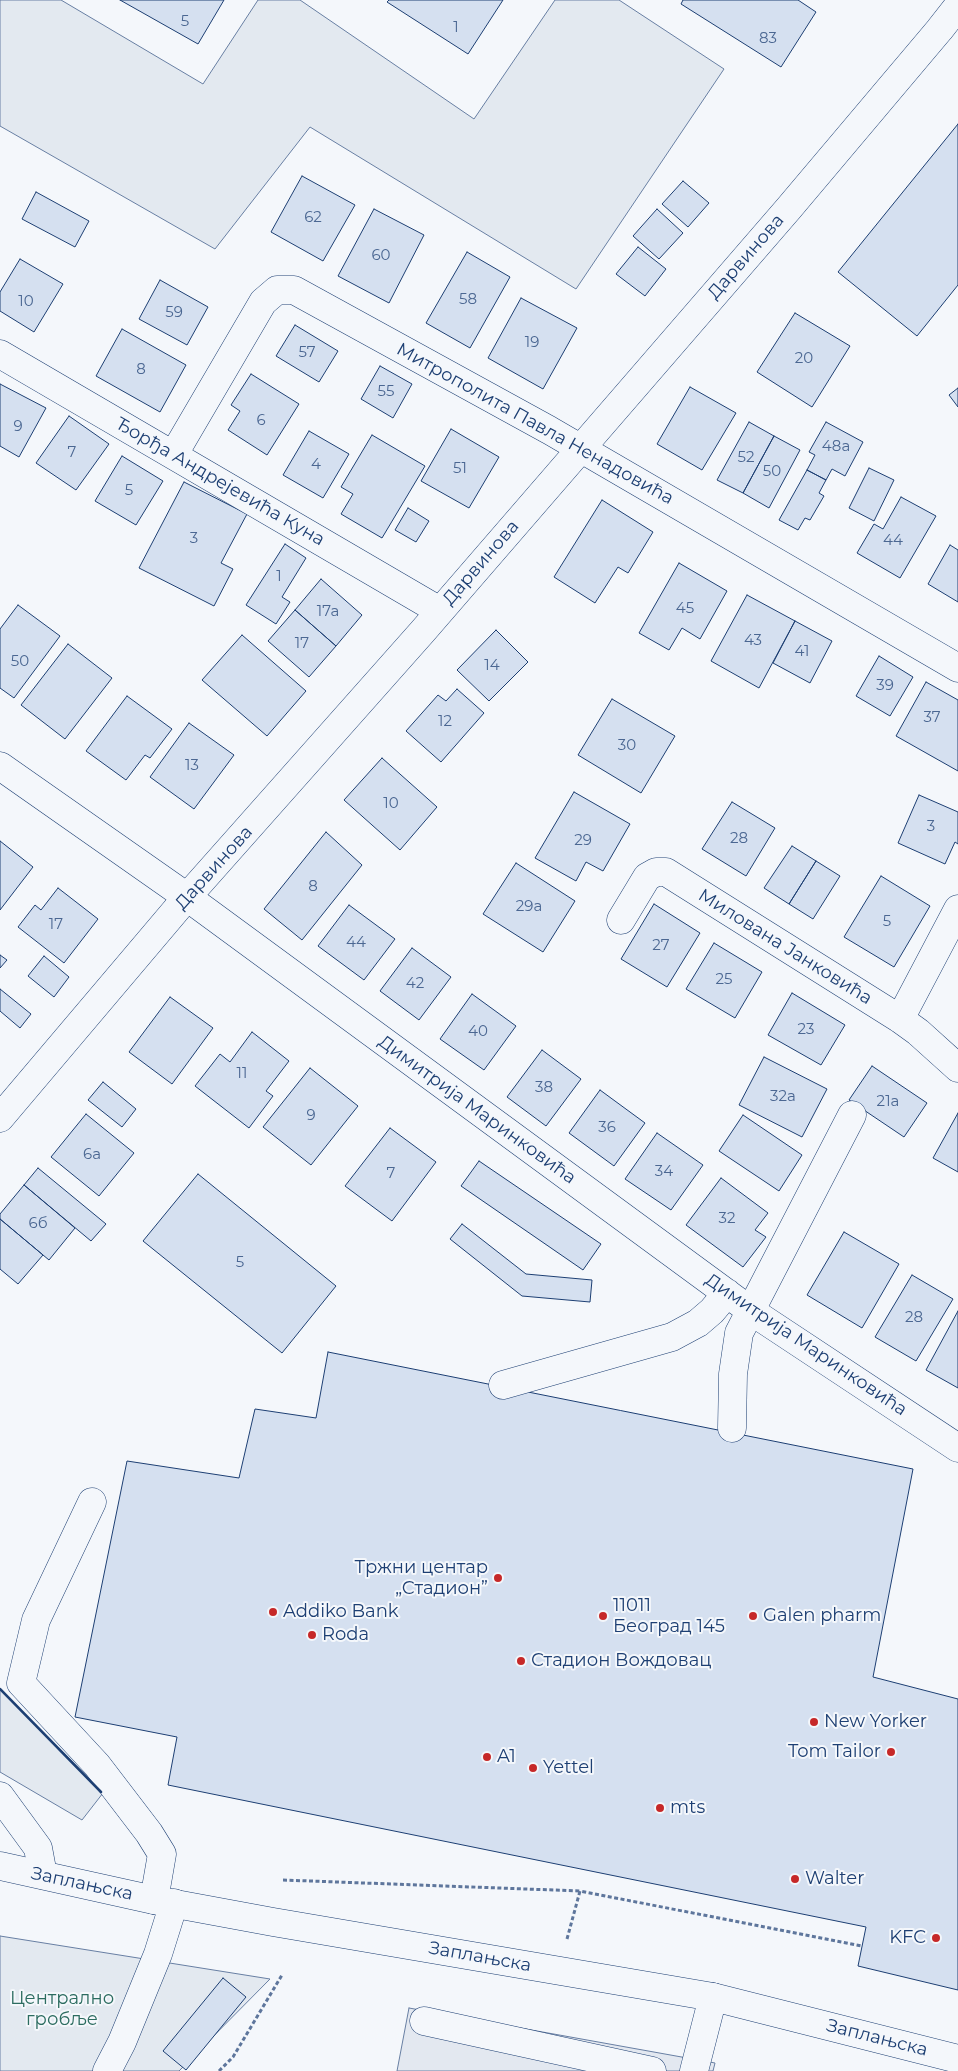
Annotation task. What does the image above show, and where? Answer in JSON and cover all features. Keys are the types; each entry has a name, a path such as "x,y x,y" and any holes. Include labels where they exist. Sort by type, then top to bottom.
{"street":[{"name":"Дарвинова","path":"0,1118 187,897 440,611 579,448 789,208 958,6"},
{"name":"Митрополита Павла Ненадовића","path":"174,454 263,302 277,290 294,290 579,448 958,668"},
{"name":"Ђорђа Андрејевића Куна","path":"0,354 440,611"},
{"name":"Димитрија Маринковића","path":"0,766 187,897 752,1311 958,1448"},
{"name":"Милована Јанковића","path":"621,920 647,877 656,872 666,872 900,1019 918,1032 958,1068"},
{"path":"900,1019 958,908"},
{"path":"732,1428 735,1350 739,1333 852,1115"},
{"path":"503,1385 672,1337 698,1323 712,1311 727,1293"},
{"path":"92,1502 36,1620 21,1683 97,1765 150,1833 162,1854 164,1902 154,1963 122,2042 107,2071"},
{"path":"0,1796 38,1848 43,1876"},
{"name":"Заплањска","path":"0,1866 164,1902 713,1997 958,2059"},
{"path":"694,2071 713,1997"},
{"path":"424,2021 652,2071"}],"path":[{"path":"283,1880 580,1891 862,1946"},
{"path":"567,1940 580,1891"},
{"path":"219,2071 233,2057 282,1975"}],"green space":[{"path":"0,0 61,0 203,84 258,0 300,0 474,119 555,0 619,0 724,69 576,289 310,127 215,249 0,126"},
{"path":"0,1689 103,1793 82,1820 0,1772"},
{"name":"Централно гробље","path":"0,1936 270,1979 179,2071 0,2071"}],"shaded area":[{"path":"409,2008 715,2063 713,2071 397,2071"}],"building":[{"path":"120,0 224,0 198,44"},
{"path":"389,0 503,0 468,54 387,2"},
{"path":"683,0 798,0 816,12 781,67 681,4"},
{"path":"958,124 958,285 917,336 838,272"},
{"path":"302,176 355,205 323,261 271,232"},
{"path":"683,181 709,203 688,227 662,204"},
{"path":"36,192 89,221 75,247 22,219"},
{"path":"374,209 424,235 389,303 338,276"},
{"path":"657,209 683,233 659,259 633,236"},
{"path":"638,247 666,269 645,296 616,274"},
{"path":"467,252 510,277 470,348 426,323"},
{"path":"20,259 63,284 34,332 0,311 0,292"},
{"path":"160,280 208,307 187,345 139,319"},
{"path":"521,298 577,328 543,389 488,358"},
{"path":"795,313 850,346 812,407 757,372"},
{"path":"295,325 338,351 319,382 276,356"},
{"path":"122,329 186,365 160,412 96,376"},
{"path":"380,366 412,384 393,418 361,399"},
{"path":"251,374 299,404 267,455 228,430 240,411 231,405"},
{"path":"0,384 46,408 19,457 0,446"},
{"path":"690,387 736,413 702,470 657,444"},
{"path":"958,388 958,407 949,395"},
{"path":"69,416 109,444 76,490 36,463"},
{"path":"749,422 774,436 743,493 717,480"},
{"path":"826,422 863,442 845,476 832,469 826,480 807,470 815,455 809,452"},
{"path":"451,429 499,457 469,508 421,481"},
{"path":"309,431 349,454 323,498 283,475"},
{"path":"372,435 425,466 382,538 341,514 353,494 341,487"},
{"path":"774,436 800,450 769,508 743,493"},
{"path":"122,456 163,481 136,525 95,501"},
{"path":"869,468 894,480 874,521 849,508"},
{"path":"807,470 826,480 819,493 824,496 810,520 805,518 798,530 779,520"},
{"path":"184,482 247,514 221,563 233,569 214,606 139,568"},
{"path":"901,497 936,516 900,578 857,553 874,524 883,529"},
{"path":"602,500 653,532 628,573 618,567 595,603 554,577"},
{"path":"408,508 429,521 416,542 395,530"},
{"path":"285,544 306,558 282,597 290,602 276,624 246,605"},
{"path":"950,545 958,550 958,602 928,584"},
{"path":"679,563 727,591 700,639 682,628 669,650 639,633"},
{"path":"321,579 362,615 336,646 295,610"},
{"path":"747,595 795,621 759,688 711,661"},
{"path":"18,605 60,636 14,698 0,688 0,629"},
{"path":"295,610 336,646 309,677 268,641"},
{"path":"795,621 832,641 810,683 773,663"},
{"path":"496,630 528,662 489,701 457,670"},
{"path":"242,635 306,691 267,736 202,680"},
{"path":"68,644 112,678 65,739 21,705"},
{"path":"879,656 913,677 890,716 856,696"},
{"path":"926,682 958,700 958,771 896,736"},
{"path":"457,689 484,713 441,762 406,731 438,695 446,701"},
{"path":"127,696 172,729 150,758 145,755 126,780 86,751"},
{"path":"612,699 675,736 641,793 578,755"},
{"path":"189,723 234,755 194,809 150,777"},
{"path":"382,758 437,807 400,850 344,800"},
{"path":"574,792 630,824 603,871 586,862 576,881 535,858"},
{"path":"919,795 958,812 958,844 955,842 945,864 898,843"},
{"path":"732,802 775,828 746,876 702,849"},
{"path":"326,832 362,865 302,940 264,909"},
{"path":"0,841 33,867 0,910"},
{"path":"792,846 816,861 789,904 764,888"},
{"path":"816,861 840,876 813,919 789,904"},
{"path":"516,863 575,901 543,952 483,914"},
{"path":"881,876 930,906 894,967 844,937"},
{"path":"58,888 98,919 64,963 18,927 35,905 41,910"},
{"path":"654,904 700,933 667,987 621,959"},
{"path":"349,905 395,939 364,980 318,946"},
{"path":"714,943 762,972 735,1018 686,989"},
{"path":"412,948 451,977 419,1020 380,991"},
{"path":"0,955 7,960 0,968"},
{"path":"44,956 69,977 54,997 28,976"},
{"path":"0,989 31,1014 20,1028 0,1011"},
{"path":"792,993 845,1025 821,1065 768,1035"},
{"path":"472,994 516,1026 484,1070 440,1039"},
{"path":"170,997 213,1028 172,1084 129,1052"},
{"path":"252,1032 289,1061 266,1091 273,1096 249,1128 195,1086 220,1054 230,1062"},
{"path":"542,1050 581,1079 546,1126 507,1097"},
{"path":"764,1057 827,1089 802,1137 739,1105"},
{"path":"872,1066 927,1103 904,1137 849,1100"},
{"path":"310,1068 358,1106 311,1165 263,1127"},
{"path":"103,1082 136,1109 122,1127 88,1100"},
{"path":"600,1090 645,1123 614,1166 569,1133"},
{"path":"958,1113 958,1172 933,1158"},
{"path":"86,1114 134,1153 99,1196 51,1157"},
{"path":"743,1115 802,1155 779,1191 719,1151"},
{"path":"390,1128 436,1162 392,1221 345,1186"},
{"path":"657,1133 703,1165 671,1210 625,1179"},
{"path":"479,1161 601,1244 583,1270 461,1186"},
{"path":"38,1168 106,1224 91,1241 24,1185"},
{"path":"198,1174 336,1286 282,1353 143,1241"},
{"path":"721,1178 768,1213 755,1230 766,1237 743,1267 686,1225"},
{"path":"24,1185 75,1228 49,1260 0,1219 0,1214"},
{"path":"0,1219 43,1255 18,1284 0,1269"},
{"path":"462,1224 526,1274 592,1280 590,1302 522,1296 450,1239"},
{"path":"844,1232 899,1264 862,1328 807,1295"},
{"path":"912,1275 953,1299 916,1361 875,1337"},
{"path":"958,1311 958,1388 926,1370"},
{"name":"Тржни центар „Стадион”","path":"328,1352 913,1469 873,1677 958,1699 958,1990 858,1966 866,1927 168,1785 177,1737 75,1717 127,1461 239,1478 255,1409 316,1418"},
{"path":"223,1978 246,1997 186,2070 163,2051"}],"wall":[{"path":"0,1689 101,1792"}],"place":[{"name":"Тржни центар „Стадион”","path":"498,1578"},
{"name":"Addiko Bank","path":"273,1612"},
{"name":"11011 Београд 145","path":"603,1616"},
{"name":"Galen pharm","path":"753,1616"},
{"name":"Roda","path":"312,1635"},
{"name":"Стадион Вождовац","path":"521,1661"},
{"name":"New Yorker","path":"814,1722"},
{"name":"Tom Tailor","path":"891,1752"},
{"name":"A1","path":"487,1757"},
{"name":"Yettel","path":"533,1768"},
{"name":"mts","path":"660,1808"},
{"name":"Walter","path":"795,1879"},
{"name":"KFC","path":"936,1938"}]}
